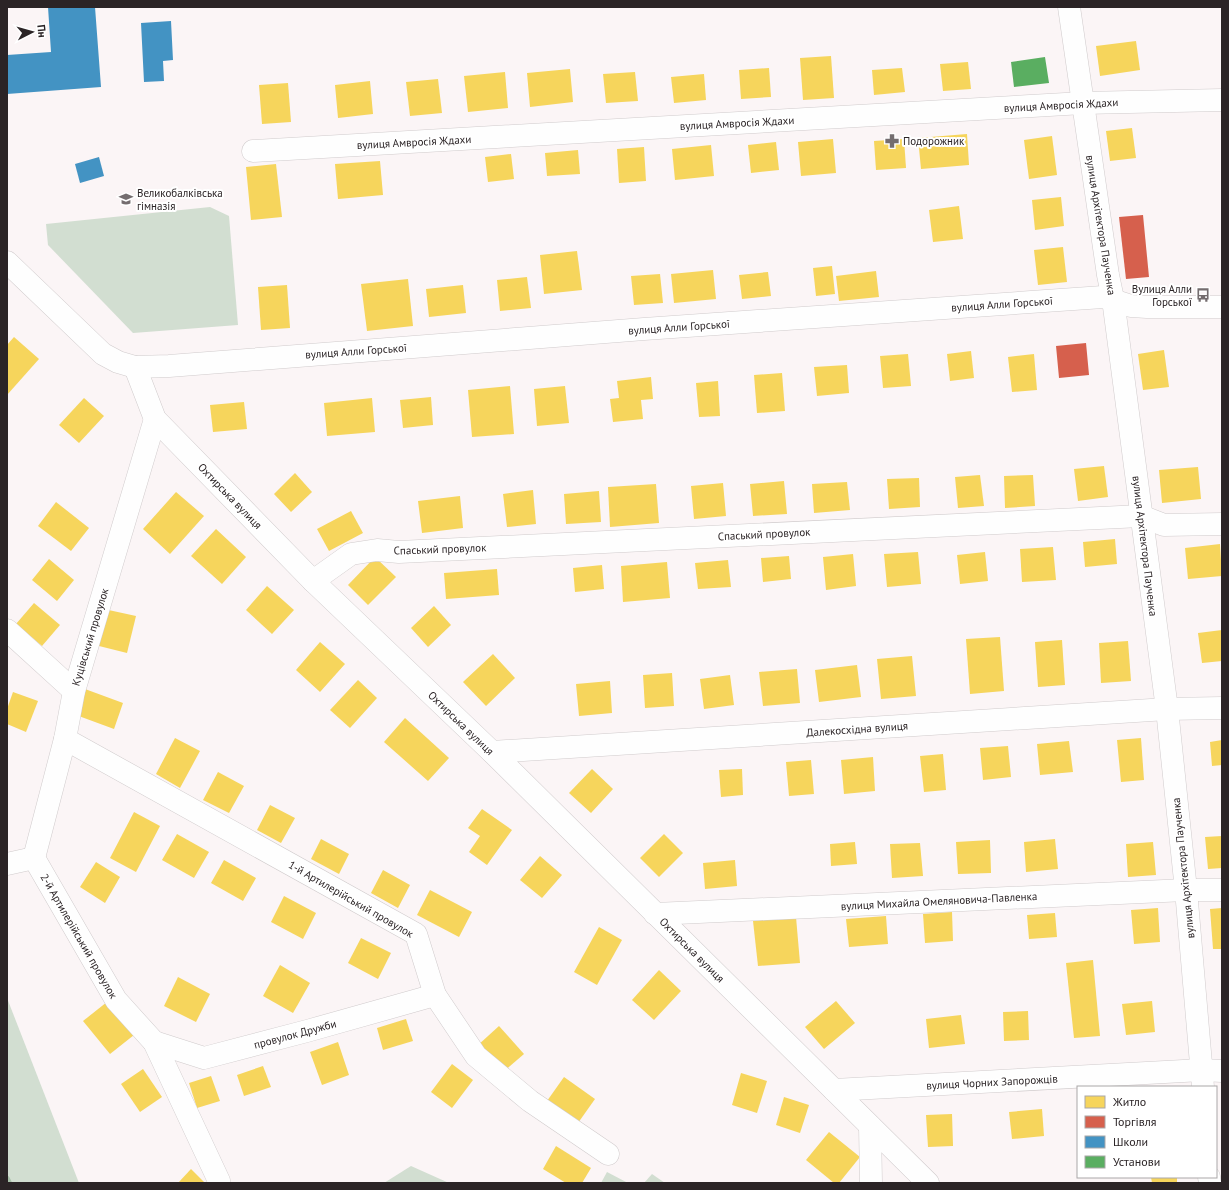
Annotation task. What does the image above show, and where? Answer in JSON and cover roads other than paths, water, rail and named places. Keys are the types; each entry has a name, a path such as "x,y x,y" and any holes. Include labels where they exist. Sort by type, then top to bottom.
{"street":[{"name":"вулиця Архітектора Паученка","path":"1069,7 1113,299 1166,709 1209,1076"},
{"name":"вулиця Амвросія Ждахи","path":"253,151 1083,103 1222,100"},
{"path":"7,262 103,354 118,362 135,367"},
{"name":"вулиця Алли Горської","path":"135,367 169,366 621,331 1103,297 1131,306 1222,307"},
{"name":"Охтирська вулиця","path":"135,367 155,419 313,581 492,752 928,1183"},
{"name":"Куцівський провулок","path":"34,858 65,739 74,691 155,419"},
{"name":"Спаський провулок","path":"313,581 352,554 377,550 399,552 1141,516 1164,525 1222,524"},
{"path":"7,630 74,691"},
{"name":"Далекосхідна вулиця","path":"492,752 1166,709 1222,708"},
{"name":"1-й Артилерійський провулок","path":"65,739 416,934 435,995 476,1056 530,1101 608,1154"},
{"path":"7,864 34,858"},
{"name":"2-й Артилерійський провулок","path":"34,858 116,1000 154,1042 219,1181"},
{"name":"вулиця Михайла Омеляновича-Павленка","path":"655,914 1186,890 1222,890"},
{"name":"провулок Дружби","path":"154,1042 204,1058 435,995"},
{"name":"вулиця Чорних Запорожців","path":"834,1090 1209,1076"},
{"path":"870,1126 871,1183"}],"waterway":[{"path":"7,1179 9,1183"}],"place":[{"name":"Подорожник","path":"892,141"},
{"name":"Великобалківська гімназія","path":"126,199"},
{"name":"Вулиця Алли Горської","path":"1203,295"}]}
